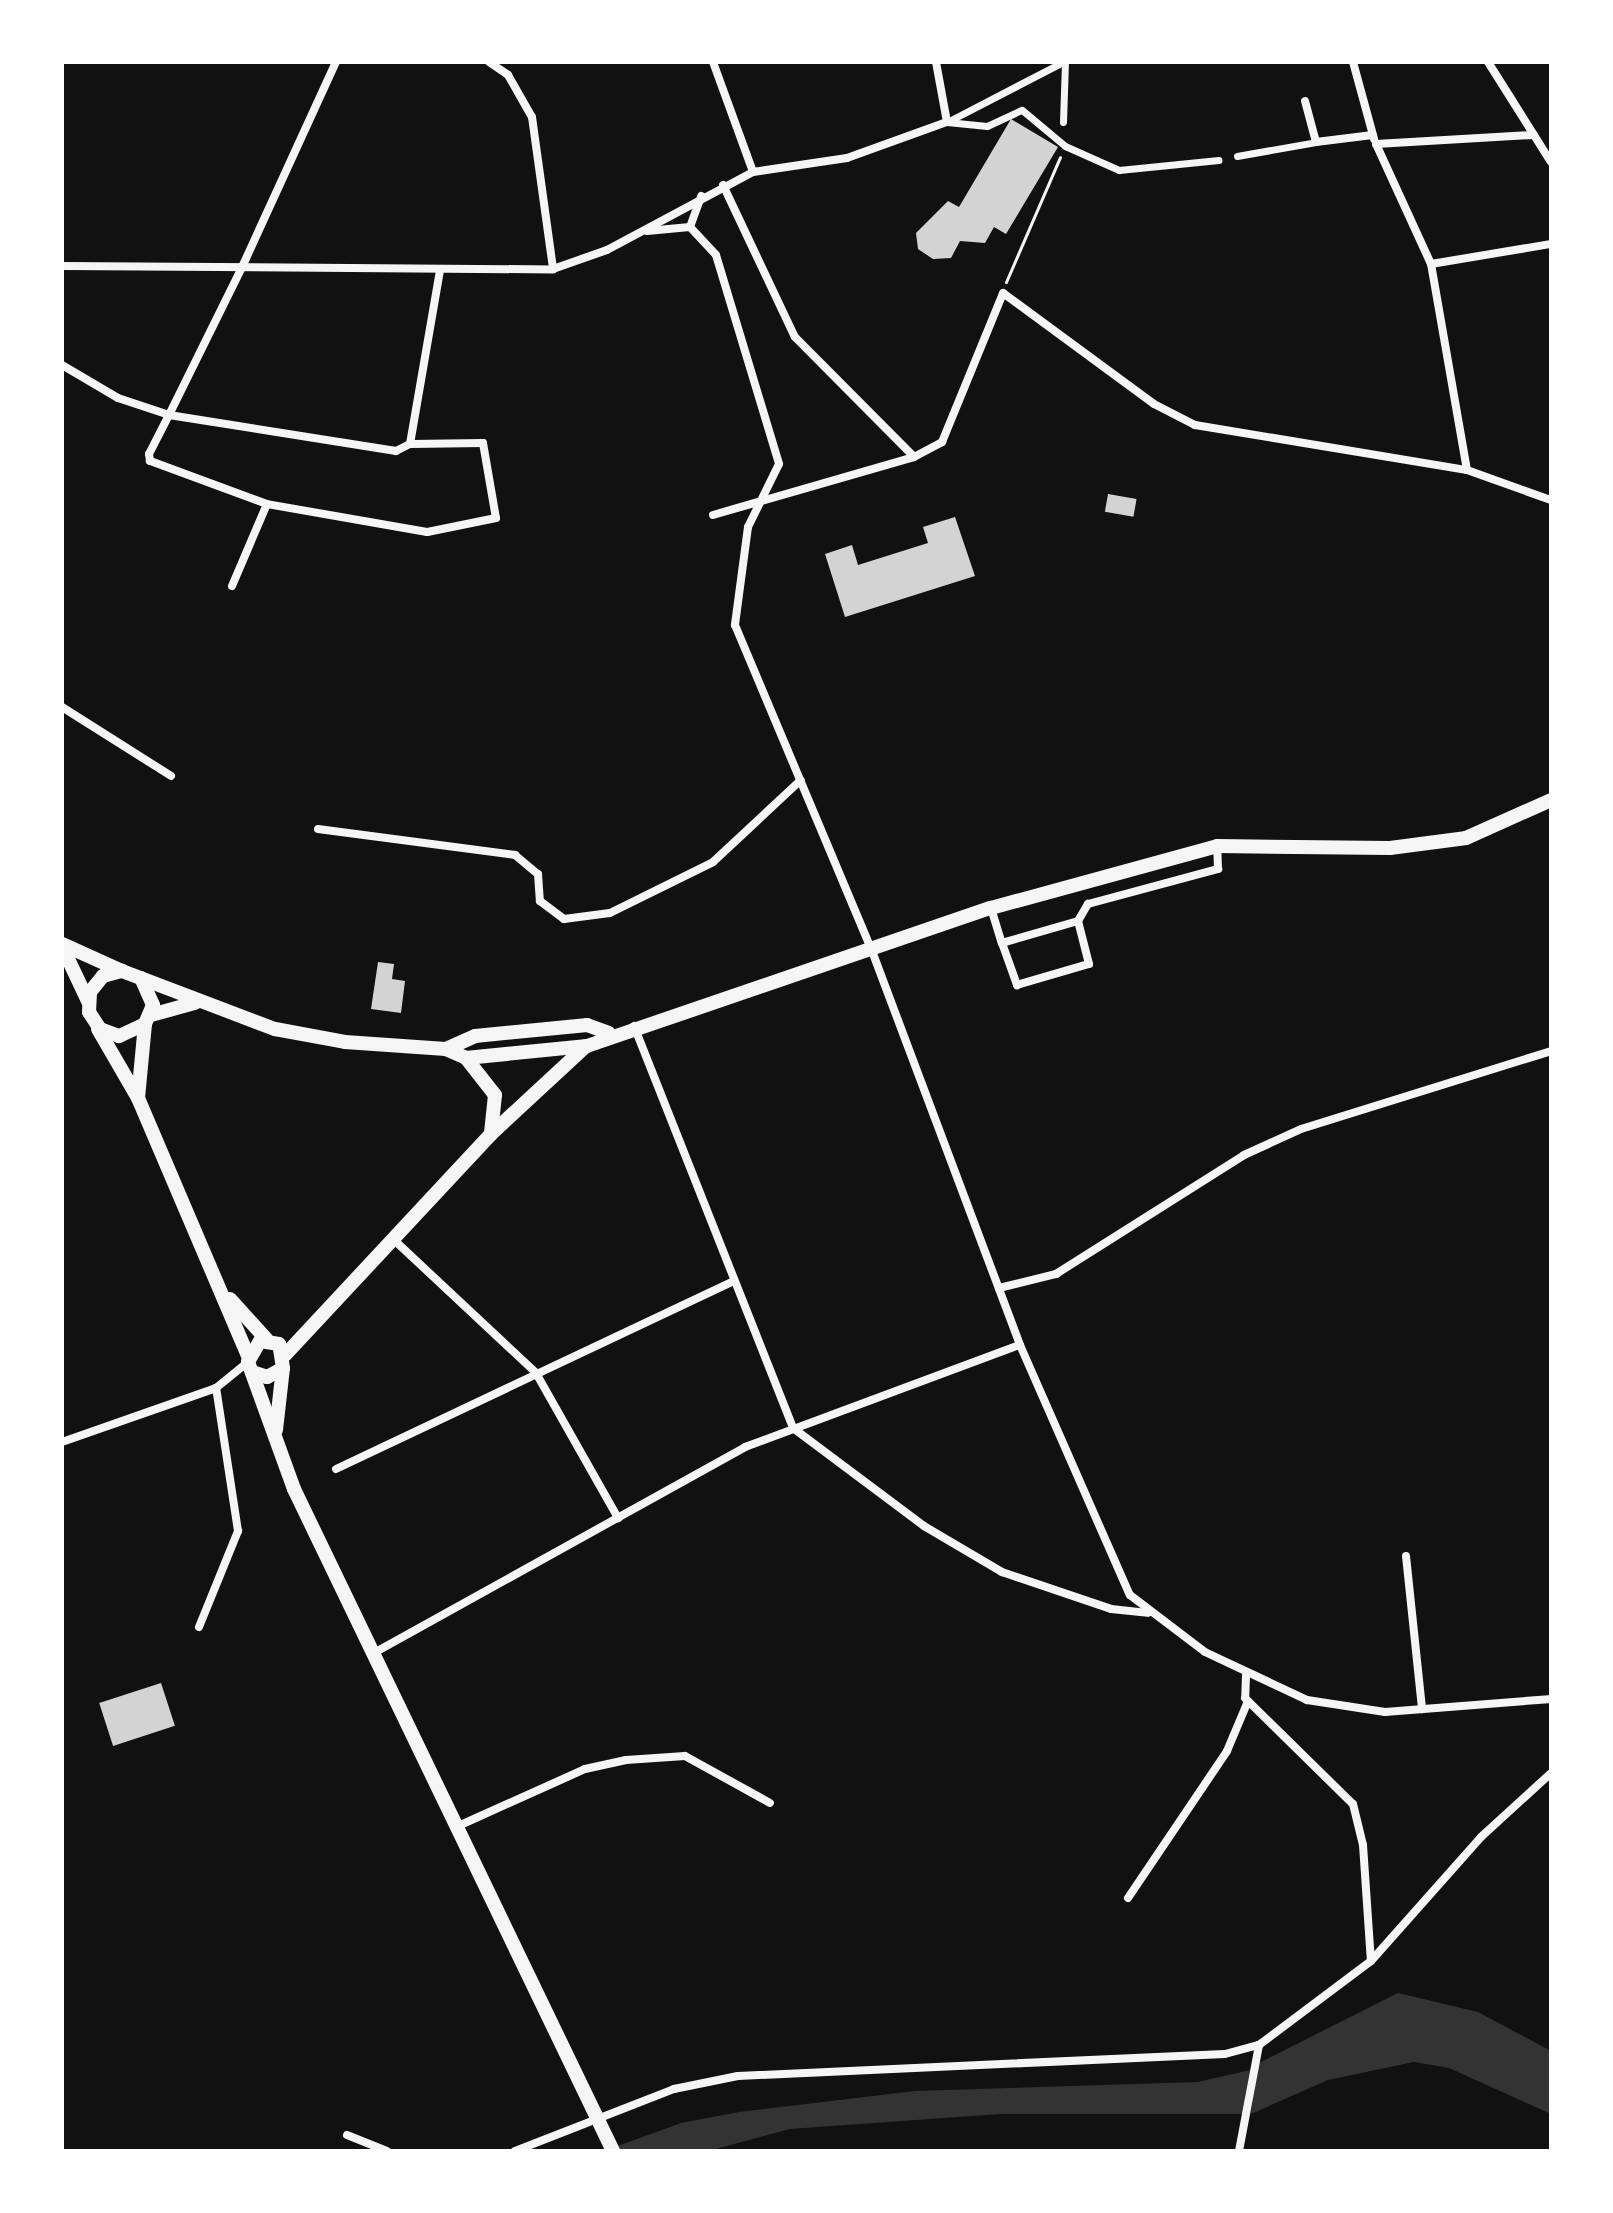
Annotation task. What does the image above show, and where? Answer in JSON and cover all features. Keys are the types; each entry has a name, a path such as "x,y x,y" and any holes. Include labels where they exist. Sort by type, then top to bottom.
{"main road":[{"path":"250,1364 273,1376 315,1324 491,1134 587,1046 609,1033 872,951 991,908 1217,846 1390,848 1466,838 1551,800"},
{"path":"62,945 195,1003 275,1029 446,1049 466,1058 495,1095 491,1134"},
{"path":"62,945 88,1002 93,1021 138,1098 222,1289 276,1434 371,1654 613,2151"},
{"path":"88,1002 103,976 122,971"},
{"path":"138,1098 152,995 141,978"},
{"path":"93,1021 119,1036 148,1020 195,1003"},
{"path":"446,1049 475,1036 587,1025 609,1033"},
{"path":"466,1058 587,1046"},
{"path":"222,1289 270,1340 284,1361 276,1434"},
{"path":"250,1364 270,1340 315,1324"}],"street":[{"path":"62,365 118,398 169,415 396,451 410,444 483,443 496,518 427,532 267,504 153,466 149,454 169,415 243,265 336,62"},
{"path":"489,62 508,75 532,117 553,269"},
{"path":"713,62 753,172"},
{"path":"936,62 947,122"},
{"path":"62,266 553,269 643,232 702,195 753,172 847,158 947,122 1064,62 1063,122"},
{"path":"1353,62 1374,140 1431,264 1467,470"},
{"path":"1488,62 1551,162"},
{"path":"1305,101 1316,142"},
{"path":"947,122 987,126 1022,110 1065,146 1119,170 1219,160"},
{"path":"1237,156 1316,142 1534,135"},
{"path":"723,185 795,337 914,457"},
{"path":"690,227 702,195"},
{"path":"643,232 690,227"},
{"path":"690,227 716,255 779,464 762,500 739,570 735,625 872,951 1020,1345 1113,1562 1149,1613 1246,1675 1348,1709 1422,1709 1551,1699"},
{"path":"1431,264 1551,244"},
{"path":"410,444 440,270"},
{"path":"713,515 914,457 942,442 958,414 1003,293 1195,425 1467,470 1551,500"},
{"path":"232,586 267,504"},
{"path":"62,707 171,776"},
{"path":"318,829 515,855 538,874 540,901 564,919 610,913 713,862 801,780"},
{"path":"1002,943 1078,921 1088,904 1218,869 1217,846"},
{"path":"991,908 1017,985 1089,964 1078,921"},
{"path":"634,1026 732,1282 793,1428 924,1526 1002,1572 1111,1609 1149,1613"},
{"path":"999,1288 1056,1274 1244,1155 1301,1129 1551,1051"},
{"path":"393,1239 536,1373 618,1518"},
{"path":"336,1469 732,1282"},
{"path":"371,1654 618,1518 793,1428 1020,1345"},
{"path":"62,1442 216,1388 250,1364"},
{"path":"199,1627 238,1531 216,1388"},
{"path":"1406,1556 1422,1709"},
{"path":"1128,1898 1227,1751 1248,1701 1246,1675"},
{"path":"1248,1701 1353,1804 1363,1845 1371,1961"},
{"path":"454,1828 585,1769 626,1760 685,1756 770,1803"},
{"path":"515,2151 674,2089 738,2076 1225,2054 1259,2045 1371,1961 1481,1837 1551,1773"},
{"path":"1239,2151 1259,2045"},
{"path":"347,2135 387,2151"}],"path":[{"path":"1003,293 1025,226 1065,146"}],"shaded area":[{"path":"1398,1993 1478,2012 1551,2051 1551,2114 1449,2068 1414,2062 1328,2080 1251,2114 1257,2064"},
{"path":"1250,2070 1243,2114 1000,2114 790,2129 708,2151 604,2151 681,2123 739,2112 915,2091 1198,2082"}],"building":[{"path":"1011,119 1058,147 1006,234 994,227 985,243 960,241 951,258 933,259 918,249 916,233 948,201 959,207"},
{"path":"1108,494 1137,499 1133,517 1105,512"},
{"path":"955,517 975,576 845,617 825,554 852,545 858,565 928,543 923,527"},
{"path":"378,962 394,964 392,979 405,981 401,1013 371,1009"},
{"path":"161,1683 175,1726 113,1746 99,1703"}]}
